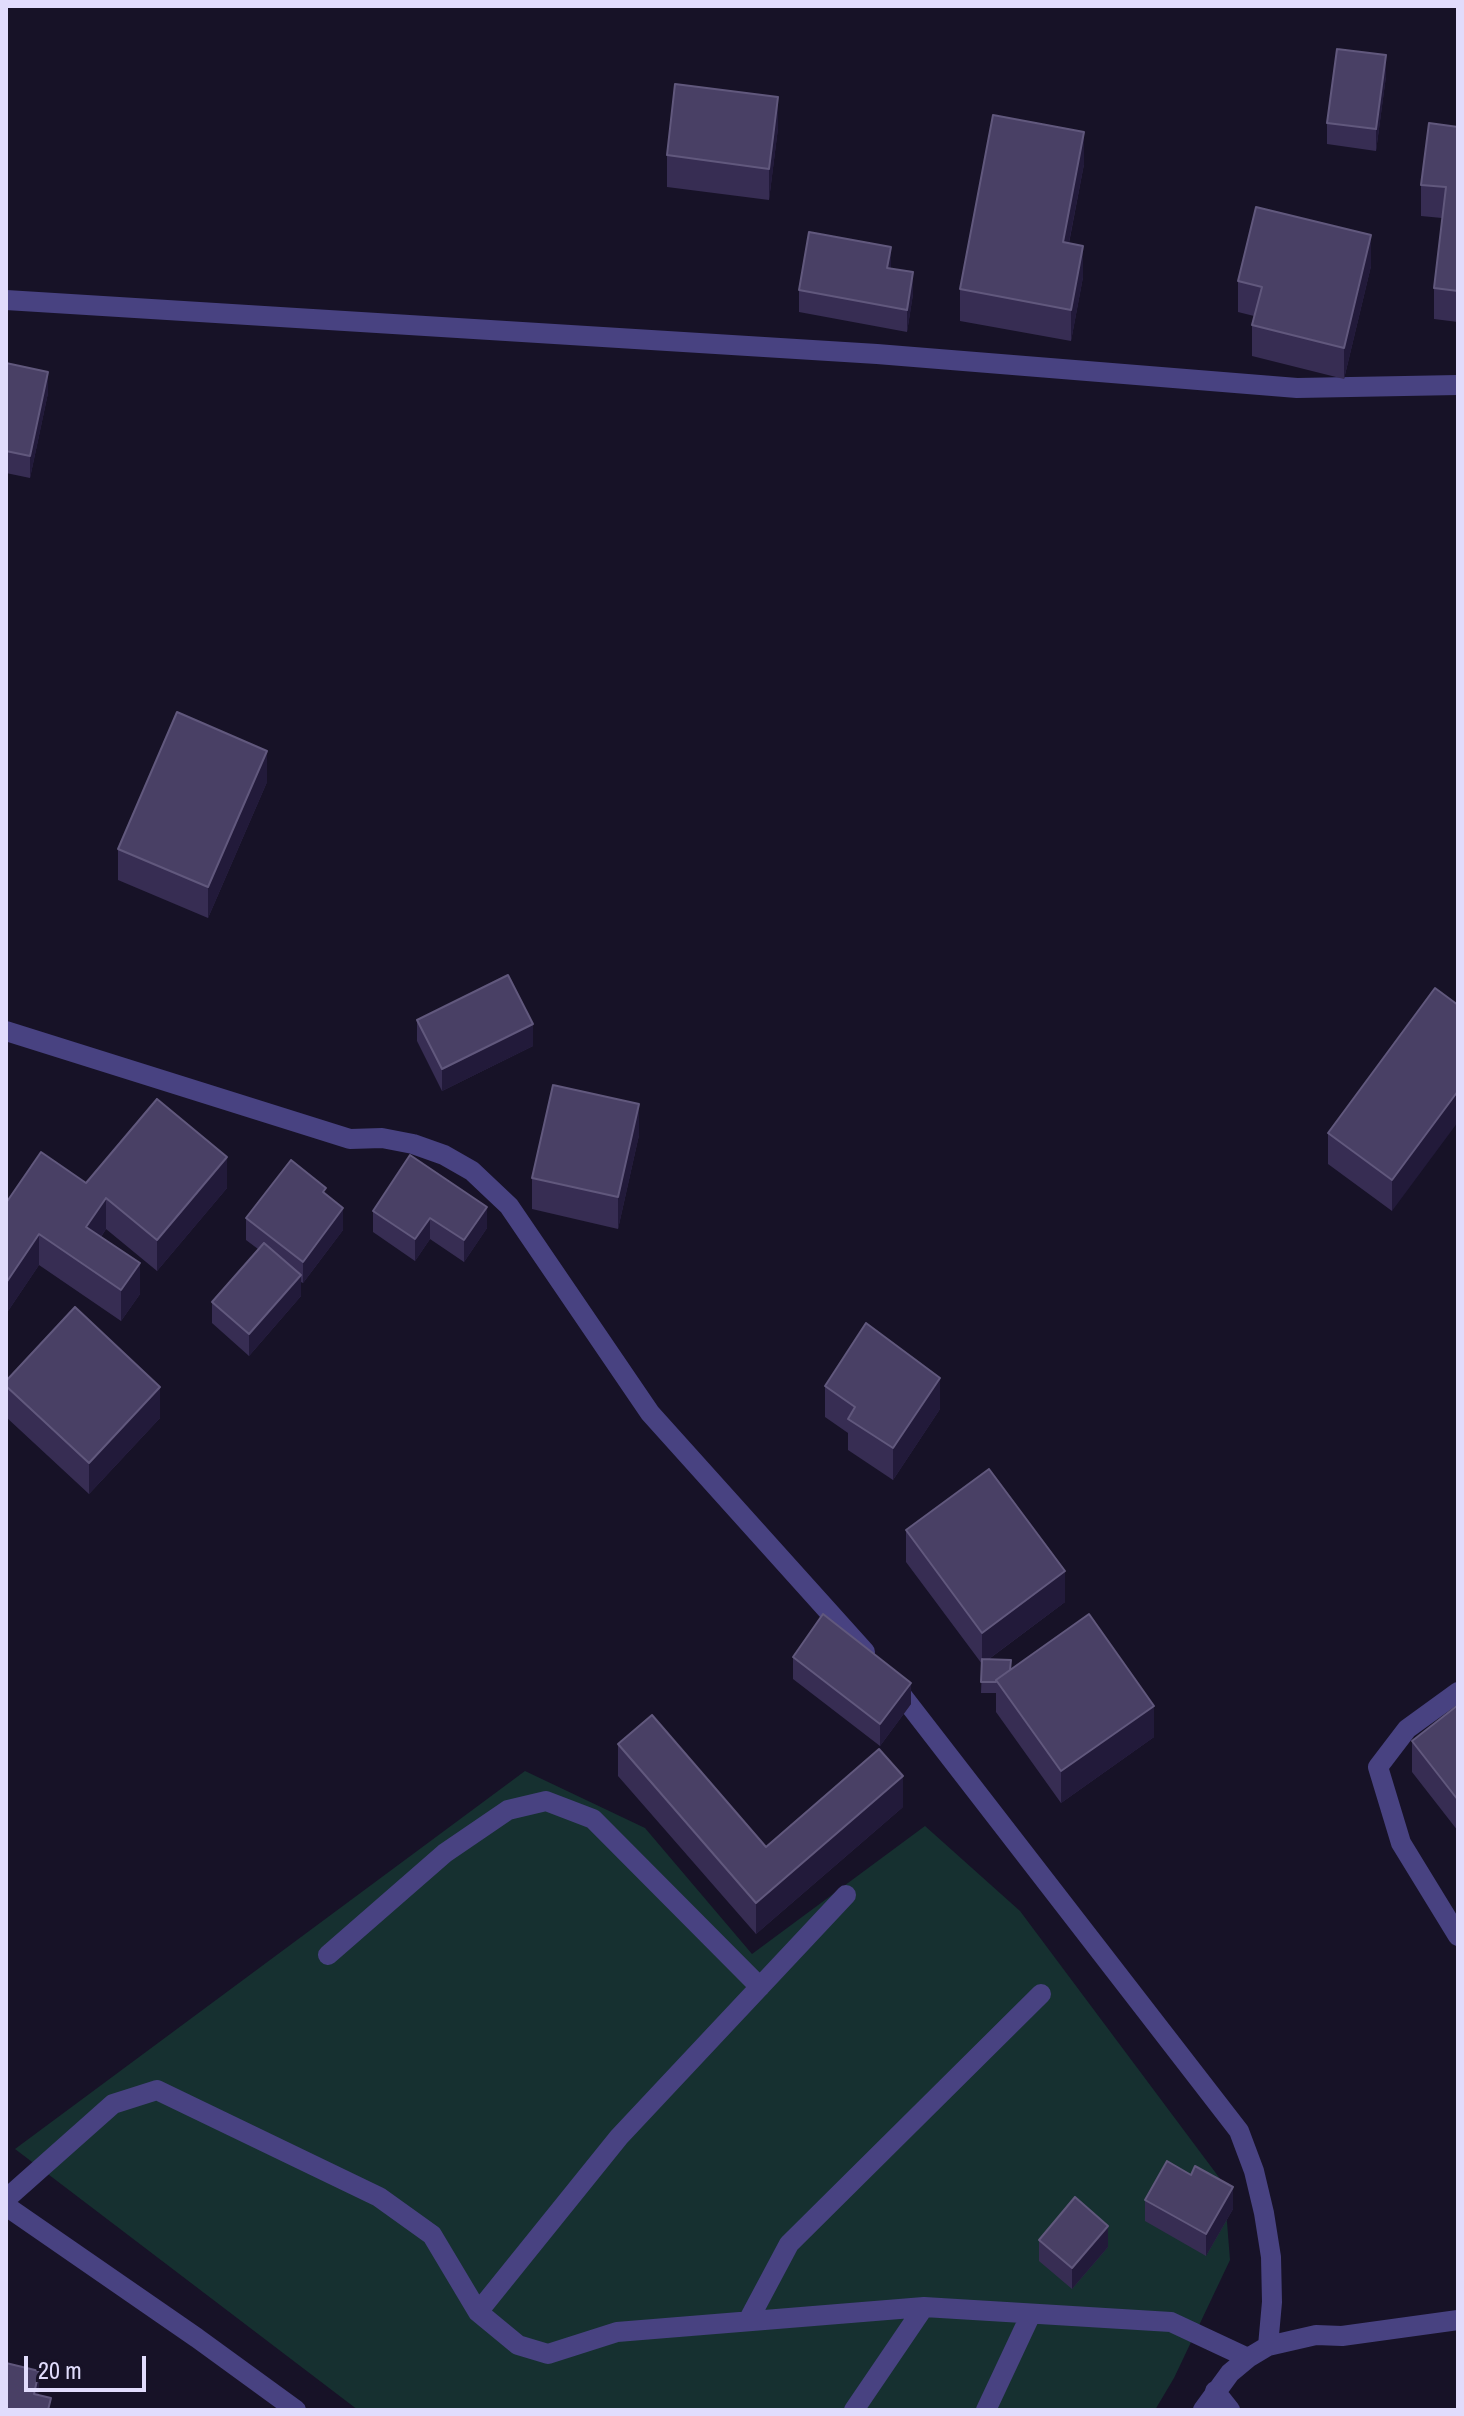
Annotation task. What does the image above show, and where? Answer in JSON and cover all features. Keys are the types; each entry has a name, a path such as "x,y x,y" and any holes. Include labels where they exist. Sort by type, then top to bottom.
{"street":[{"path":"6,300 877,354 1297,388 1458,385"},
{"path":"6,1031 350,1139 382,1138 413,1144 444,1155 472,1171 492,1188 509,1206 650,1413 911,1704 1239,2131 1261,2199 1271,2257 1272,2302 1268,2346"},
{"path":"1458,1692 1407,1729 1378,1767 1401,1843 1458,1936"},
{"path":"328,1955 445,1853 508,1810 546,1801 593,1819 760,1987"},
{"path":"478,2312 619,2137 846,1895"},
{"path":"748,2321 789,2244 1041,1994"},
{"path":"6,2199 113,2104 157,2090 379,2197 432,2235 478,2312 518,2345 548,2354 617,2332 924,2307 1171,2322 1248,2358"},
{"path":"6,2206 296,2410"},
{"path":"854,2410 924,2307"},
{"path":"986,2410 1031,2314"},
{"path":"1203,2410 1215,2391 1248,2358 1268,2346 1316,2335 1342,2336 1458,2320"},
{"path":"1215,2391 1230,2410"}],"green space":[{"path":"525,1771 645,1828 752,1954 925,1826 1020,1911 1224,2184 1230,2260 1174,2378 1155,2410 358,2410 15,2149"}],"building":[{"path":"1337,49 1386,55 1376,129 1327,123"},
{"path":"675,84 778,97 769,169 667,155"},
{"path":"993,115 1084,132 1063,242 1083,246 1071,310 960,289"},
{"path":"1429,123 1458,127 1458,291 1434,288 1446,187 1421,185"},
{"path":"1256,207 1371,235 1344,348 1252,325 1262,287 1238,281"},
{"path":"809,232 891,247 887,268 913,272 907,310 799,290"},
{"path":"6,363 48,372 30,456 6,451"},
{"path":"177,712 267,751 208,887 118,849"},
{"path":"508,975 533,1024 442,1069 417,1020"},
{"path":"1435,988 1458,1005 1458,1091 1392,1180 1328,1133"},
{"path":"553,1085 639,1104 618,1197 532,1178"},
{"path":"157,1099 227,1157 157,1240 106,1198 86,1227 140,1263 121,1290 39,1234 6,1283 6,1203 41,1152 86,1183"},
{"path":"410,1155 487,1207 464,1240 430,1218 415,1239 373,1211"},
{"path":"291,1160 326,1188 323,1192 343,1208 303,1262 246,1218"},
{"path":"264,1243 301,1275 249,1334 212,1302"},
{"path":"75,1307 160,1387 89,1463 6,1386 6,1381"},
{"path":"866,1323 940,1378 893,1448 848,1419 855,1407 825,1386"},
{"path":"989,1469 1065,1571 982,1633 906,1530"},
{"path":"823,1614 911,1683 880,1724 793,1657"},
{"path":"1089,1614 1154,1706 1061,1771 996,1680"},
{"path":"982,1659 1011,1660 1010,1670 996,1682 981,1682"},
{"path":"1458,1705 1458,1800 1412,1741"},
{"path":"652,1715 766,1847 879,1749 903,1776 756,1903 618,1744"},
{"path":"1167,2161 1191,2175 1195,2166 1233,2187 1206,2234 1145,2200"},
{"path":"1075,2197 1108,2226 1072,2268 1039,2240"},
{"path":"6,2363 39,2371 34,2394 51,2398 48,2410 6,2410"}]}
